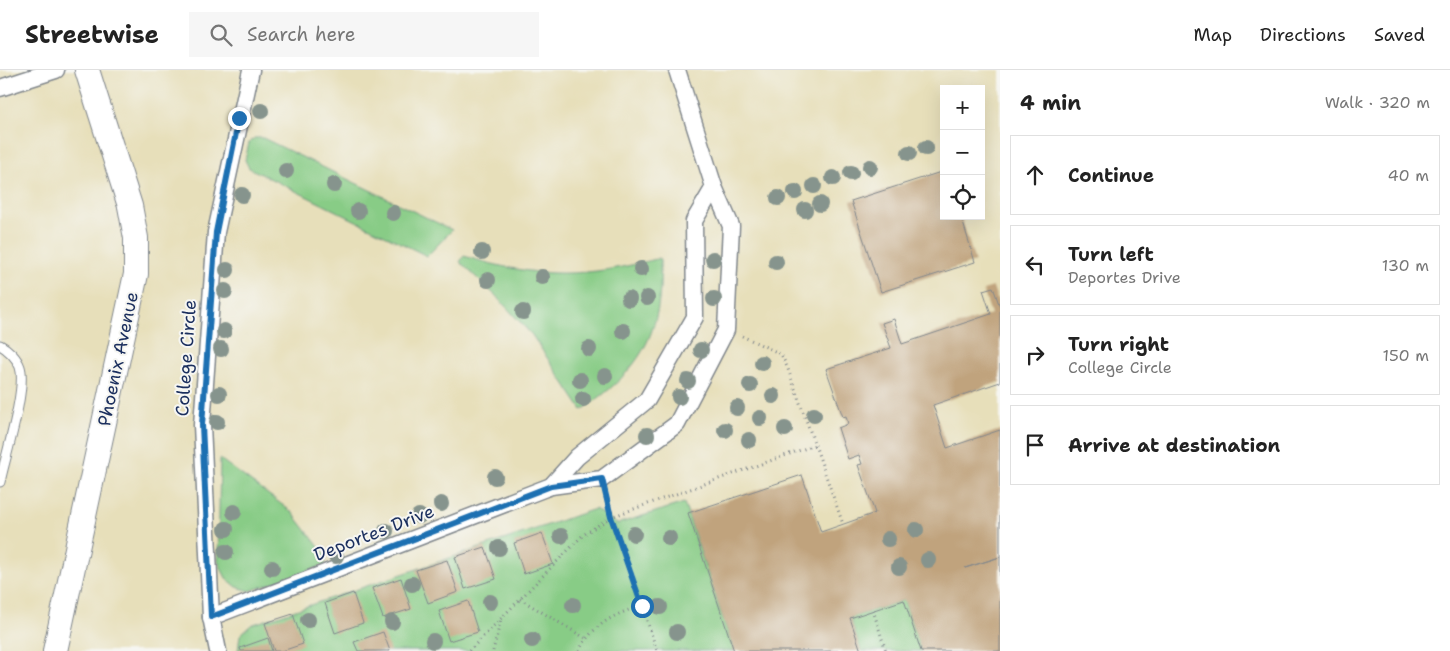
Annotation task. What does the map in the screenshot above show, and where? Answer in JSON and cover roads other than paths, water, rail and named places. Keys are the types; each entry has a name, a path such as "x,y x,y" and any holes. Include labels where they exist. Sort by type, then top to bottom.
{"street":[{"path":"0,88 56,70"},
{"name":"Phoenix Avenue","path":"55,651 136,274 136,238 130,206 87,70"},
{"name":"College Circle","path":"218,651 211,617 202,425 216,232 251,70"},
{"name":"Deportes Drive","path":"211,617 551,486 602,479 677,424 726,330 730,226 714,187 677,70"},
{"name":"Deportes Drive","path":"551,486 577,457 647,400 695,317 694,221 714,187"}],"lane":[{"path":"0,345 8,349 20,368 22,386 0,482"}]}
